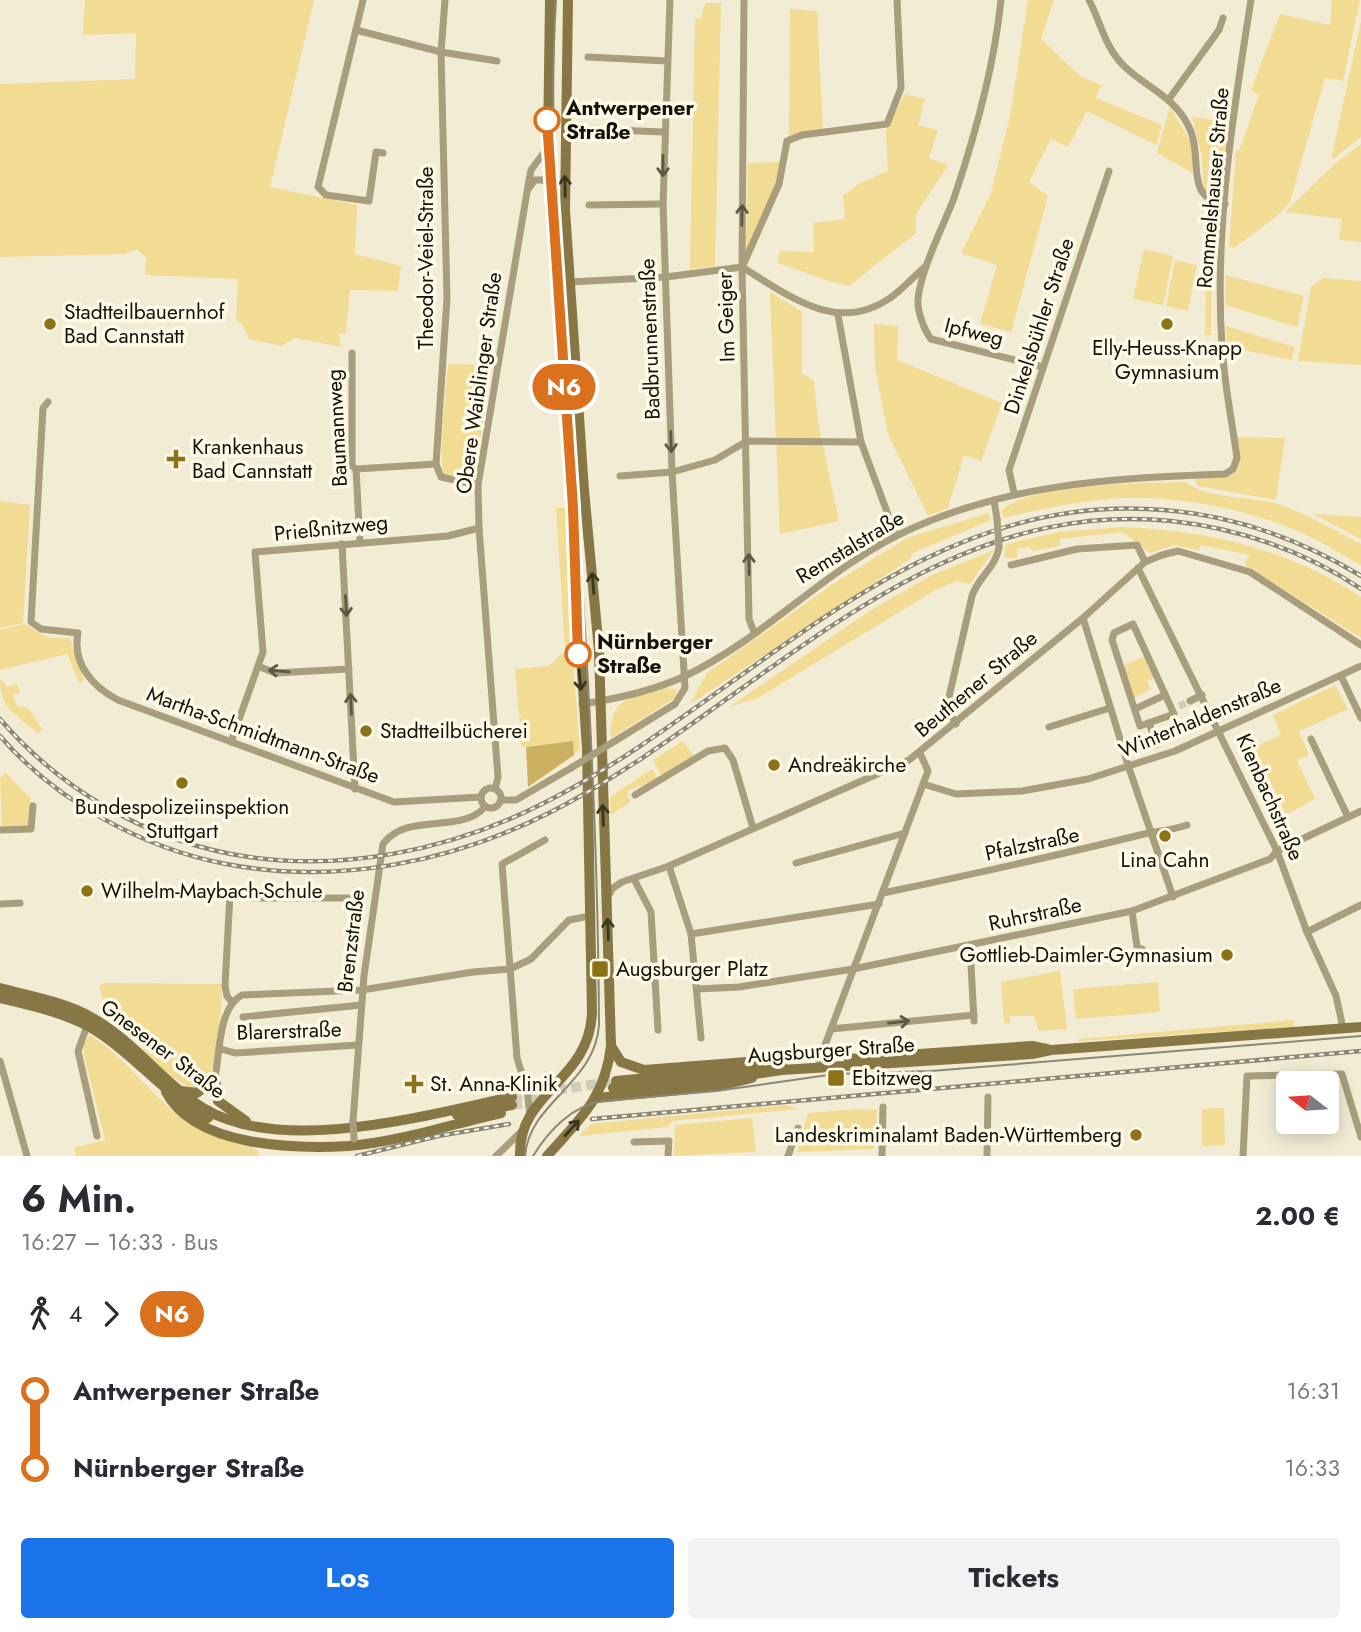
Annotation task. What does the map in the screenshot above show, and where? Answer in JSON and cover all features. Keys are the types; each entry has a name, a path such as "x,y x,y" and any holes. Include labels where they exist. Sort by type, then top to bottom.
{"main road":[{"path":"520,1156 522,1131 530,1115 583,1054 591,1031 589,792 548,146 550,0"},
{"path":"547,1156 597,1098 607,1073 611,1046 600,701 565,186 568,0"},
{"name":"Gnesener Straße","path":"0,988 89,1016 115,1034 179,1091 216,1115 252,1125 300,1130 371,1126 512,1104"},
{"name":"Gnesener Straße","path":"0,998 49,1011 87,1026 197,1112 220,1123 249,1131 297,1136 377,1129 512,1104"},
{"name":"Augsburger Straße","path":"1051,1049 1032,1046 819,1061 614,1085 1031,1055 1051,1049 1361,1027"},
{"path":"611,1046 621,1062 643,1070 757,1060 779,1065"},
{"path":"597,1098 737,1084 767,1073"},
{"path":"179,1091 197,1093 215,1078"},
{"path":"215,1078 216,1096 222,1106 252,1125"},
{"path":"165,1089 175,1108 189,1119 236,1138 273,1144 354,1148 512,1104"}],"street":[{"path":"363,0 318,187 326,195 369,201 376,152 383,153"},
{"name":"Theodor-Veiel-Straße","path":"436,464 447,298 441,52 445,0"},
{"name":"Badbrunnenstraße","path":"670,0 663,132 663,204 682,677"},
{"name":"Im Geiger","path":"744,0 742,267 749,619 754,632"},
{"path":"742,267 779,184 787,141 802,135 887,124 901,88 897,0"},
{"path":"570,282 666,277 742,267 807,305 838,315 866,310 889,299 927,265 936,247 972,144 997,41 1001,0"},
{"path":"1089,0 1114,55 1125,67 1169,99 1188,125 1196,144 1199,192 1205,198 1225,204"},
{"name":"Rommelshauser Straße","path":"1236,463 1222,347 1225,204 1251,0"},
{"path":"1169,99 1219,30 1223,18"},
{"path":"356,30 441,52 497,61"},
{"path":"588,57 667,61"},
{"path":"590,129 663,132"},
{"name":"Obere Waiblinger Straße","path":"495,789 498,777 478,485 531,170 548,146"},
{"name":"Dinkelsbühler Straße","path":"1014,493 1009,470 1109,171"},
{"path":"527,191 535,180 543,180 550,185"},
{"path":"589,205 663,204"},
{"name":"Ipfweg","path":"927,265 918,301 930,339 1043,367"},
{"path":"838,315 861,442 896,536"},
{"name":"Baumannweg","path":"352,353 352,466 356,469 360,543"},
{"name":"Martha-Schmidtmann-Straße","path":"48,402 43,408 31,622 41,629 78,634 77,648 82,665 91,680 105,693 355,789 403,803 481,797"},
{"path":"620,476 672,472 716,460 747,440 861,442"},
{"name":"Remstalstraße","path":"582,704 682,677 754,632 839,571 896,536 1014,493 1105,480 1225,474 1236,463"},
{"path":"356,469 436,464 441,477 478,485"},
{"path":"956,724 948,709 949,697 972,597 996,561 999,547 994,500"},
{"name":"Prießnitzweg","path":"231,742 263,652 255,552 448,536 479,528"},
{"path":"342,544 355,789"},
{"path":"1011,565 1077,549 1137,545 1142,565"},
{"name":"Beuthener Straße","path":"622,882 669,866 883,773 920,753 1083,618 1142,565 1178,551 1250,572 1361,645"},
{"name":"Kienbachstraße","path":"1142,565 1277,851 1307,932 1336,996 1343,1028"},
{"path":"1083,618 1150,834 1174,897"},
{"path":"1133,624 1165,695 1175,708 1174,714 1140,726 1112,640 1114,633 1133,624"},
{"path":"258,666 275,673 349,669"},
{"name":"Winterhaldenstraße","path":"923,785 956,794 1022,791 1088,779 1129,768 1221,732 1361,666"},
{"path":"1341,676 1361,718"},
{"path":"500,800 516,800 681,699 685,688 682,677"},
{"path":"1135,709 1165,695"},
{"path":"1190,701 1202,695"},
{"path":"1049,727 1110,708"},
{"path":"1149,723 1154,737"},
{"path":"1311,738 1348,817"},
{"path":"635,795 708,751 725,748 733,760 753,828"},
{"path":"1158,748 1160,757"},
{"path":"819,1061 928,771 920,753"},
{"path":"487,789 495,789 500,800 494,808 485,807 481,797 487,789"},
{"path":"0,830 31,829 33,806"},
{"name":"Brenzstraße","path":"354,1148 353,1121 362,990 383,844 389,836 404,828 471,817 485,807"},
{"name":"Ruhrstraße","path":"697,989 739,987 853,969 1132,911 1259,863 1277,851 1361,811"},
{"name":"Pfalzstraße","path":"883,893 1186,825"},
{"path":"796,863 905,833"},
{"path":"530,1115 526,1085 517,1058 502,864 545,840"},
{"path":"669,866 691,934 701,1038"},
{"path":"605,871 622,882 613,888 607,898"},
{"path":"634,879 651,912 658,1030"},
{"path":"232,1002 227,996 226,986 230,894 253,898 348,898"},
{"path":"0,904 20,903"},
{"path":"691,934 878,904"},
{"path":"1307,932 1361,905"},
{"path":"1132,911 1137,947 1142,949"},
{"path":"215,1078 228,1051 227,1013 232,1002 248,993 362,990 473,971 510,969 531,959 572,918 590,916"},
{"path":"831,1029 974,1018 970,946"},
{"path":"243,1017 361,1005"},
{"path":"87,1026 78,1051 97,1136"},
{"name":"Blarerstraße","path":"228,1051 358,1045"},
{"path":"0,1061 4,1083 27,1156"},
{"path":"1243,1156 1247,1076 1342,1074 1361,1137"},
{"path":"987,1156 988,1097"},
{"path":"882,1156 883,1107"},
{"path":"788,1156 798,1128"},
{"path":"496,1156 522,1131"},
{"path":"634,1142 668,1141 668,1156"}],"shaded area":[{"path":"85,0 314,0 270,187 357,205 355,254 401,266 398,291 350,290 346,333 339,334 341,347 295,338 281,346 249,339 242,324 236,320 238,279 145,275 146,258 137,249 125,254 0,257 0,84 135,79 136,33 83,35"},
{"path":"1028,0 1054,0 1041,39 1081,77 1102,85 1096,98 1162,125 1156,145 1087,111 1068,147 1051,139 1029,182 1048,196 1011,332 980,324 997,265 961,253 991,193 1010,117"},
{"path":"1332,0 1360,0 1343,81 1325,78 1290,202 1276,217 1234,248 1229,247 1236,150 1239,151 1259,95 1251,90 1280,14 1330,25"},
{"path":"705,3 721,3 715,266 690,269 695,19 701,18"},
{"path":"790,9 817,11 823,131 789,137"},
{"path":"1361,21 1361,137 1332,160 1332,155"},
{"path":"905,94 925,99 918,125 938,130 929,158 948,165 916,214 916,233 849,286 777,263 780,251 814,252 813,223 845,219 843,196 860,183 888,171 886,130"},
{"path":"1170,107 1191,143 1193,173 1157,153"},
{"path":"1192,117 1232,122 1223,195 1217,199 1204,193 1202,157"},
{"path":"1361,144 1361,242 1339,240 1342,219 1285,212 1337,162"},
{"path":"780,162 775,185 746,252 748,163"},
{"path":"1207,214 1213,214 1211,335 1205,335"},
{"path":"1144,249 1173,256 1163,305 1133,299"},
{"path":"1175,260 1197,265 1188,311 1166,306"},
{"path":"1226,275 1304,296 1297,327 1225,305"},
{"path":"1323,278 1361,281 1361,365 1298,361 1311,287"},
{"path":"770,292 802,312 802,373 814,381 818,423 839,521 780,534"},
{"path":"874,324 898,326 897,360 1002,403 981,461 964,455 948,508 928,516 888,434 875,367"},
{"path":"1226,326 1295,347 1292,360 1227,347"},
{"path":"448,364 492,365 474,479 443,474 441,448"},
{"path":"1237,437 1285,438 1276,500 1198,486 1195,482 1197,479 1234,473 1239,462"},
{"path":"1185,482 1207,492 1269,502 1302,513 1361,544 1361,565 1283,525 1234,510 1182,501 1156,498 1109,499 1069,504 1003,518 1002,510 1016,501 1061,490"},
{"path":"0,501 30,505 23,623 0,628"},
{"path":"556,508 570,508 572,647 580,750 574,754 572,741 522,747 515,669 549,666 564,651 566,665"},
{"path":"988,513 991,520 913,553 909,560 690,704 707,673 836,582 907,538"},
{"path":"1313,514 1361,517 1361,539"},
{"path":"1121,527 1184,532 1216,538 1246,545 1306,566 1361,597 1361,638 1245,565 1249,555 1201,545 1199,550 1175,545 1150,553 1123,532 1060,539 1060,546 1032,551 1030,547 1017,549 1017,559 1004,557 1006,544 1059,532"},
{"path":"994,550 970,584 956,581 934,591 758,698 729,707 871,610 932,575"},
{"path":"24,624 49,638 70,638 84,679 80,684 67,654 0,670 0,630"},
{"path":"1145,656 1155,677 1147,681 1151,689 1134,698 1123,666"},
{"path":"0,679 7,687 17,684 20,692 13,695 17,706 28,708 43,730 38,733 6,705"},
{"path":"1335,685 1348,709 1299,731 1309,755 1297,760 1315,799 1286,815 1254,747 1281,735 1273,715"},
{"path":"666,688 677,690 675,698 611,738 611,724 618,706 633,698"},
{"path":"573,741 574,755 528,787 526,747"},
{"path":"683,741 694,756 662,777 653,760"},
{"path":"652,769 659,779 627,791 630,802 611,815 610,797"},
{"path":"6,773 31,799 28,826 2,827 0,778"},
{"path":"1060,971 1067,1029 1039,1031 1034,1016 1010,1016 1010,1023 1004,1023 1001,982"},
{"path":"1158,982 1160,1012 1076,1019 1073,989"},
{"path":"105,983 222,984 220,1035 209,1082 197,1089 176,1080 148,1054 123,1027 123,1023 100,1010 104,1002 99,986"},
{"path":"1294,1020 1294,1027 1079,1041 1079,1039"},
{"path":"90,1035 115,1054 159,1098 191,1125 258,1150 259,1156 76,1156 74,1148 105,1140 84,1055 83,1045"},
{"path":"785,1105 799,1109 673,1121 667,1127 579,1136 591,1124"},
{"path":"1224,1108 1225,1145 1202,1146 1202,1109"},
{"path":"877,1110 874,1149 797,1152 808,1113"},
{"path":"752,1118 756,1152 674,1156 675,1125"}],"tunnel":[{"path":"1179,706 1190,701"},
{"path":"1154,737 1158,748"},
{"path":"512,1097 616,1081"},
{"path":"512,1105 546,1098"}],"tram line":[{"path":"525,1156 529,1137 538,1121 586,1063 595,1045 599,1025 590,729 554,162 556,0"},
{"path":"533,1156 546,1137 563,1120 592,1103 603,1101 716,1091 835,1074 931,1071 1361,1036"}],"railway":[{"path":"0,719 48,767 76,788 134,822 166,835 231,854 271,860 352,859 393,854 471,834 546,802 619,760 831,613 904,570 980,536 1060,514 1147,509 1176,511 1231,521 1285,538 1361,576"},
{"path":"0,736 22,760 74,801 132,834 163,846 194,857 267,870 350,870 432,857 472,845 549,813 624,770 843,619 918,575 997,541 1081,522 1171,521 1196,524 1270,543 1317,563 1361,589"},
{"path":"592,1119 1361,1051"},
{"path":"357,1156 438,1136 509,1124"}],"bus line":[{"name":"N6","path":"547,120 573,507 578,654"}],"place":[{"name":"Antwerpener Straße","path":"547,120"},
{"name":"Stadtteilbauernhof Bad Cannstatt","path":"50,324"},
{"name":"Elly-Heuss-Knapp Gymnasium","path":"1167,324"},
{"name":"Krankenhaus Bad Cannstatt","path":"176,459"},
{"name":"Nürnberger Straße","path":"578,654"},
{"name":"Stadtteilbücherei","path":"366,731"},
{"name":"Andreäkirche","path":"774,765"},
{"name":"Bundespolizeiinspektion Stuttgart","path":"182,783"},
{"name":"Lina Cahn","path":"1165,836"},
{"name":"Wilhelm-Maybach-Schule","path":"87,891"},
{"name":"Gottlieb-Daimler-Gymnasium","path":"1227,955"},
{"name":"Augsburger Platz","path":"600,969"},
{"name":"Ebitzweg","path":"836,1078"},
{"name":"St. Anna-Klinik","path":"414,1084"},
{"name":"Landeskriminalamt Baden-Württemberg","path":"1136,1135"}]}
